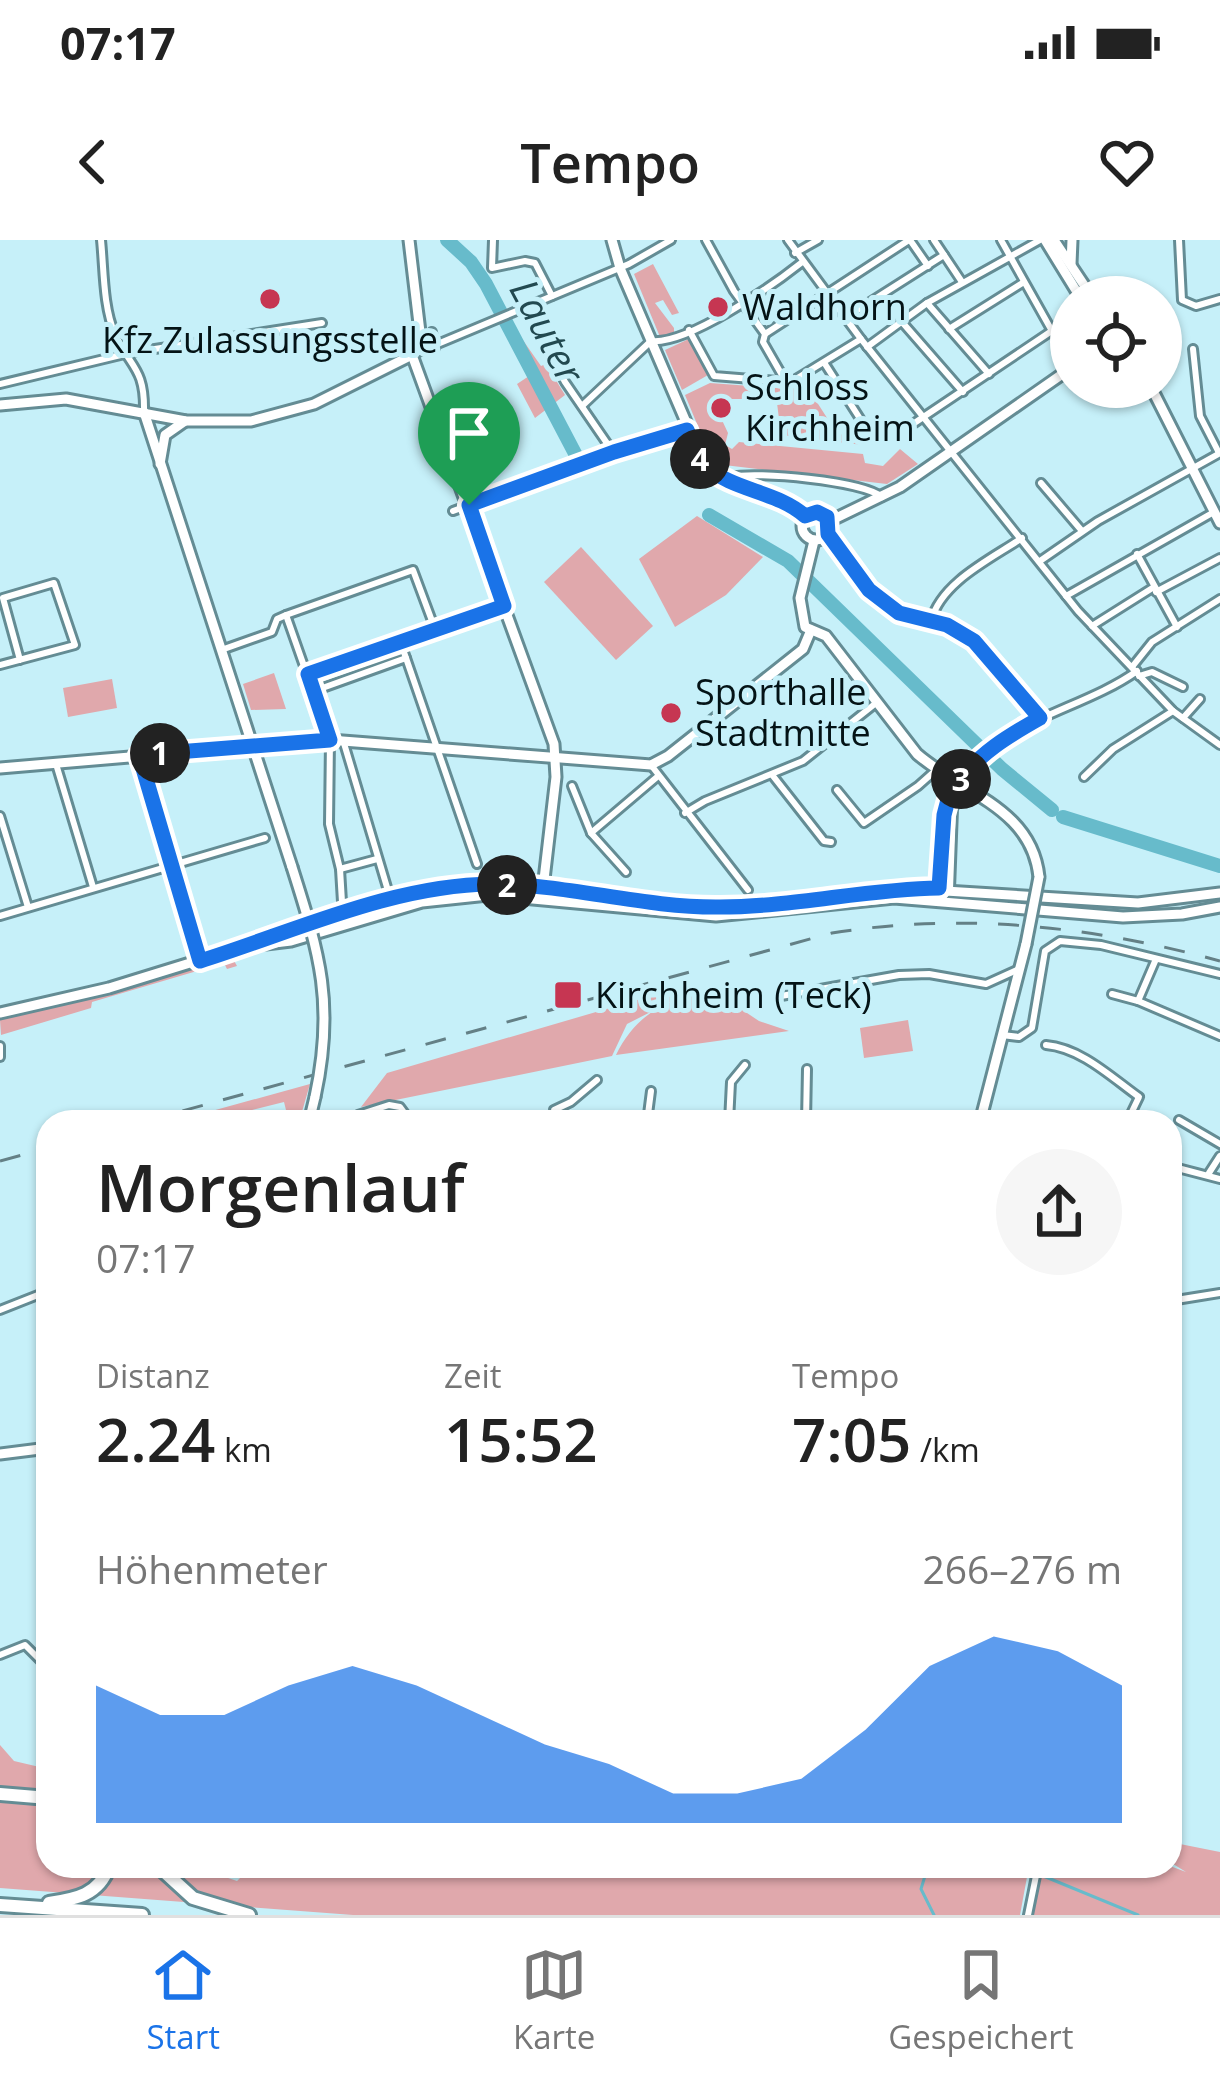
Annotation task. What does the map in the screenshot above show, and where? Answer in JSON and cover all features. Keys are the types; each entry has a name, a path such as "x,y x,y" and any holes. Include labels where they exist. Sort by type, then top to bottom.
{"highway":[{"path":"0,1794 36,1797"},
{"path":"28,1907 86,1895 104,1878"},
{"path":"172,1878 194,1898 249,1915"},
{"path":"0,1905 142,1915"}],"main road":[{"path":"409,240 420,332 412,355 541,705 556,760 542,894"},
{"path":"612,240 704,464 805,516 817,512 830,521"},
{"path":"1046,240 1079,276"},
{"path":"1046,240 1067,276"},
{"path":"1071,264 1072,240"},
{"path":"0,406 66,399 186,421 236,423 314,404 412,355"},
{"path":"830,521 883,497 1050,383"},
{"path":"1162,408 1217,517"},
{"path":"144,412 224,649 324,976 325,1040 312,1110"},
{"path":"160,464 165,435 186,421"},
{"path":"805,516 802,531 814,541"},
{"path":"830,521 828,534 814,541 803,584 800,608 805,627 826,636 875,703 936,770 996,804 1024,832 1039,877 983,1110"},
{"path":"0,768 336,740 651,765 802,650 811,630"},
{"path":"944,892 1124,916 1220,907"},
{"path":"0,1013 110,988 254,944 291,941 450,898 542,894 731,916 944,892 1138,903 1220,893"},
{"path":"0,1454 36,1450"}],"street":[{"path":"100,240 115,333 142,380 144,412"},
{"path":"493,240 492,268 536,263 552,296"},
{"path":"412,355 620,268 670,240"},
{"path":"706,240 764,334 763,342 785,382"},
{"path":"788,240 1066,596 1173,711 1219,742"},
{"path":"795,253 818,240"},
{"path":"764,334 908,240 928,266"},
{"path":"934,240 962,281"},
{"path":"1001,240 1050,328"},
{"path":"867,347 962,281 1046,240"},
{"path":"1179,240 1182,300 1196,306 1220,298"},
{"path":"848,316 944,255"},
{"path":"582,406 652,341 661,343 744,304 801,262"},
{"path":"949,329 1024,282"},
{"path":"927,303 989,374"},
{"path":"525,308 614,452"},
{"path":"902,322 965,391"},
{"path":"0,384 129,352 322,323"},
{"path":"688,330 714,376 785,382 825,364 861,339"},
{"path":"432,332 435,348"},
{"path":"825,364 866,428 892,423 898,434 1050,332"},
{"path":"1040,561 1082,531 1220,453 1200,416 1193,349"},
{"path":"453,512 687,430"},
{"path":"728,478 754,475 853,486 875,490 883,497"},
{"path":"1041,482 1082,531"},
{"path":"1066,596 1137,554 1217,517"},
{"path":"828,534 882,601 899,613 931,621 974,641 1040,718"},
{"path":"931,621 934,610 958,581 1022,538"},
{"path":"1137,554 1177,627"},
{"path":"1092,626 1220,558"},
{"path":"224,649 272,632 278,619 286,615 413,570 435,629"},
{"path":"0,665 20,660 74,645 54,584 1,598 20,660"},
{"path":"944,892 944,815 958,784 980,758 1040,718 1099,696 1136,671 1150,643 1220,599"},
{"path":"308,674 504,606"},
{"path":"286,615 336,740 389,894"},
{"path":"400,641 477,865"},
{"path":"314,691 406,658"},
{"path":"1136,671 1152,671 1183,687"},
{"path":"1152,690 1165,676"},
{"path":"1183,718 1200,700"},
{"path":"685,813 803,761 875,703"},
{"path":"1084,777 1113,749 1173,711"},
{"path":"336,740 329,824 342,902"},
{"path":"139,755 200,961"},
{"path":"56,762 93,887"},
{"path":"651,765 748,890"},
{"path":"837,790 864,823 936,770"},
{"path":"773,776 824,841 831,842"},
{"path":"591,832 657,777"},
{"path":"572,786 591,832 626,872"},
{"path":"0,816 28,908"},
{"path":"0,916 266,838"},
{"path":"340,869 377,859"},
{"path":"1002,1035 1019,1037 1032,1028 1042,960 1051,944 1069,940 1220,974"},
{"path":"1138,1001 1157,957"},
{"path":"781,997 899,975 929,974 986,984 1020,968"},
{"path":"1112,994 1220,1036"},
{"path":"1046,1045 1063,1046 1139,1097 1133,1110"},
{"path":"0,1046 1,1057"},
{"path":"730,1110 731,1082 745,1066"},
{"path":"806,1110 807,1069"},
{"path":"554,1110 597,1079"},
{"path":"649,1110 651,1091"},
{"path":"374,1110 389,1105 402,1110"},
{"path":"1182,1122 1220,1144"},
{"path":"1208,1174 1220,1156"},
{"path":"1182,1169 1220,1179"},
{"path":"1182,1299 1220,1294"},
{"path":"0,1310 36,1296"},
{"path":"0,1655 26,1645 36,1655"},
{"path":"1028,1915 1036,1878"}],"shaded area":[{"path":"653,264 679,313 672,315 663,300 655,303 674,328 660,337 634,274"},
{"path":"513,326 565,395 535,418 517,384 532,374 504,330"},
{"path":"691,338 708,375 682,390 665,350"},
{"path":"804,382 838,435 865,431 863,445 781,435 780,398 773,392 767,399 714,403 728,433 725,445 732,449 739,442 863,454 865,463 883,466 900,449 918,464 887,484 724,465 709,453 685,395 710,383 790,389"},
{"path":"697,516 763,557 726,595 675,627 639,559"},
{"path":"581,547 653,626 616,660 544,582"},
{"path":"274,673 286,709 251,710 243,684"},
{"path":"112,679 117,708 68,717 63,688"},
{"path":"232,957 237,966 227,969 224,963 1,1035 3,1017 88,999"},
{"path":"717,993 759,1021 789,1031 616,1055 634,1028 657,1009 684,998"},
{"path":"682,996 627,1024 612,1056 361,1107 387,1073 644,998"},
{"path":"908,1020 913,1051 864,1058 860,1028"},
{"path":"310,1084 302,1110 286,1110 284,1102 252,1110 216,1110"},
{"path":"0,1745 14,1761 36,1766 36,1878 1027,1878 1020,1915 353,1915 0,1888"},
{"path":"1182,1844 1220,1852 1220,1915 1033,1915 1040,1878 1182,1878 1182,1870 1186,1872 1182,1870"}],"waterway":[{"name":"Lauter","path":"447,240 486,284 579,461"},
{"name":"Lauter","path":"709,515 788,561 1002,769 1052,810"},
{"name":"Lauter","path":"1063,817 1220,866"},
{"path":"924,1878 921,1889 934,1915"},
{"path":"1048,1878 1138,1915"}],"railway":[{"path":"186,1110 832,933 930,924 1027,926 1124,939 1220,961"},
{"path":"0,1161 36,1151"}],"place":[{"name":"Kfz Zulassungsstelle","path":"270,299"},
{"name":"Waldhorn","path":"718,307"},
{"name":"Schloss Kirchheim","path":"721,408"},
{"name":"Sporthalle Stadtmitte","path":"671,713"},
{"name":"Kirchheim (Teck)","path":"568,995"}],"route":[{"path":"687,430 709,468 805,516 823,513 830,521 828,534 869,590 899,613 947,625 974,641 1040,718 999,743 958,784 953,781 944,815 939,888 713,908 523,885 482,885 391,901 200,961 139,755 330,740 308,674 504,606 469,505 687,430"}]}
